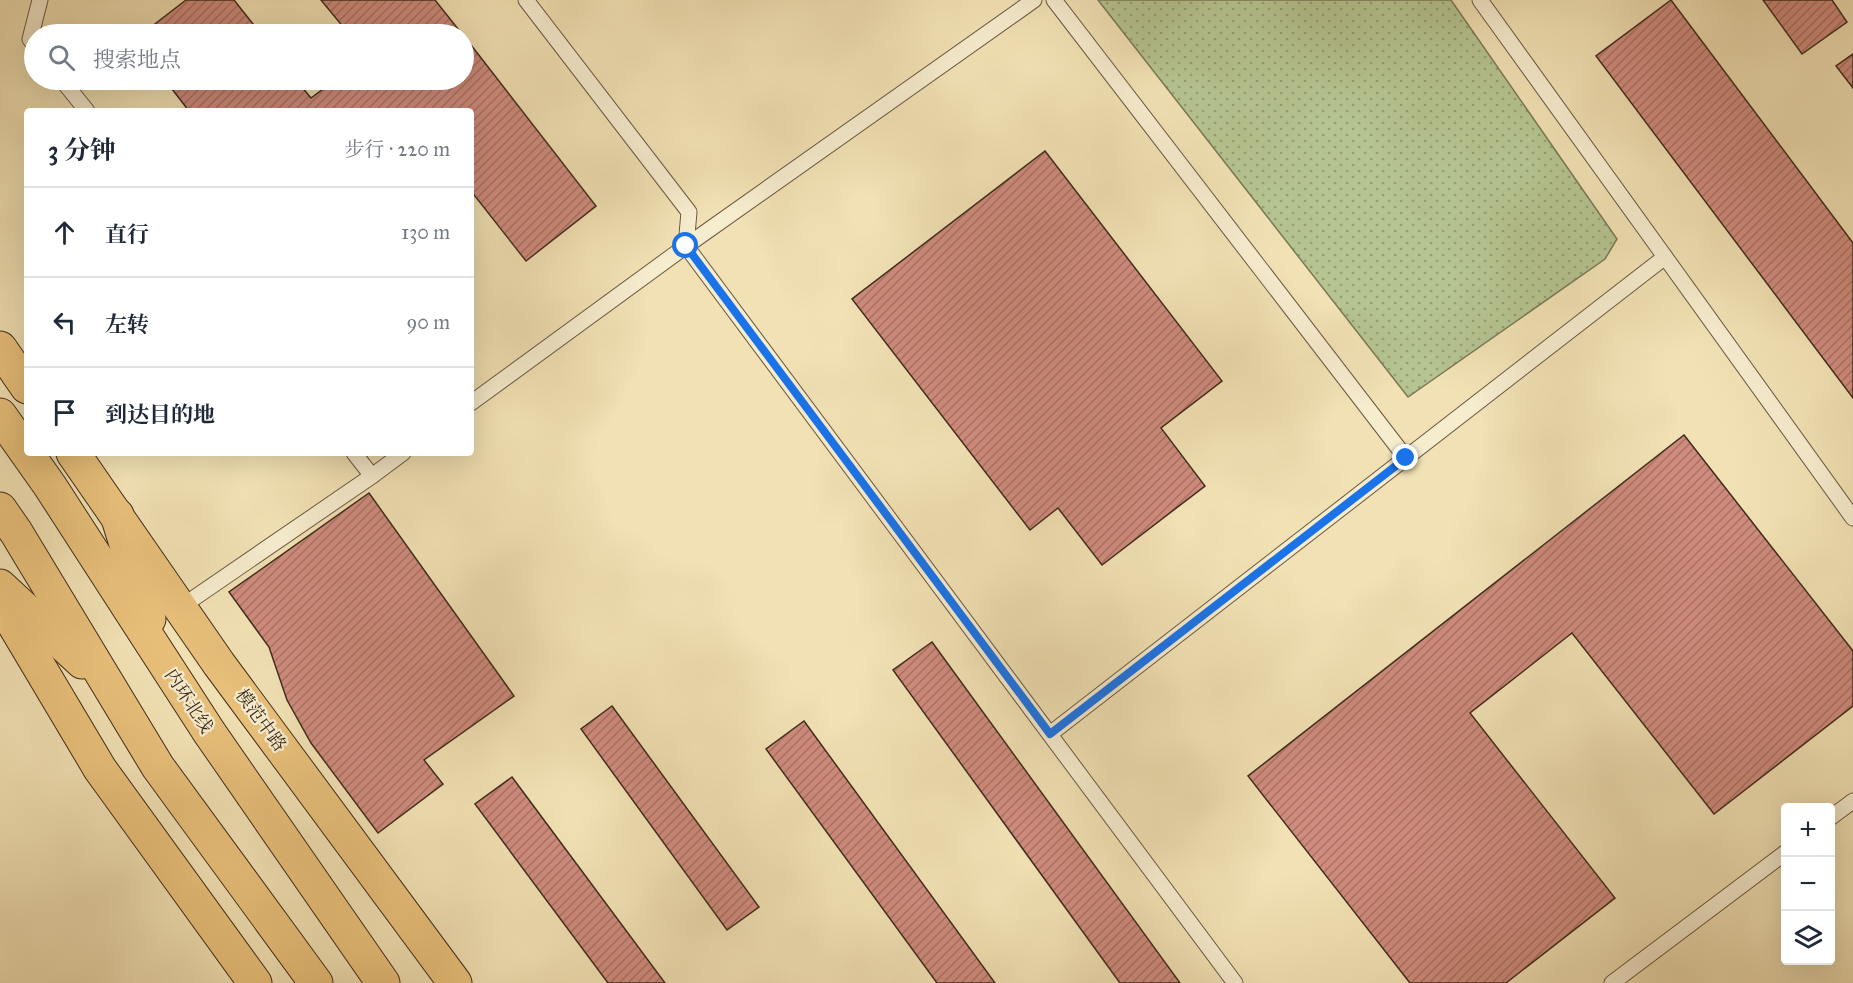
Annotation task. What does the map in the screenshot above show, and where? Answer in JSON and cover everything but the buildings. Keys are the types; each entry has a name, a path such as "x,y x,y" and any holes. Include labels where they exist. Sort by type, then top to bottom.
{"main road":[{"path":"1,350 24,383"},
{"name":"内环北线","path":"0,415 24,449"},
{"name":"内环北线","path":"29,456 209,732 383,983"},
{"name":"模范中路","path":"75,456 219,664 455,983"},
{"path":"0,509 158,767 316,983"},
{"path":"117,515 161,658"},
{"path":"0,586 109,687"},
{"path":"0,602 100,769 255,983"}],"lane":[{"path":"34,24 40,0"},
{"path":"526,0 689,213 686,246 1235,983"},
{"path":"474,401 686,246 1034,0"},
{"path":"1054,0 1406,458"},
{"path":"1480,0 1853,519"},
{"path":"70,90 85,108"},
{"path":"1050,734 1665,257"},
{"path":"356,456 372,476"},
{"path":"181,607 399,456"},
{"path":"1835,814 1853,801"},
{"path":"1612,983 1781,855"}],"green space":[{"path":"1098,0 1451,0 1617,239 1605,259 1408,397"}],"route":[{"path":"686,246 1050,734 1406,458"}]}
